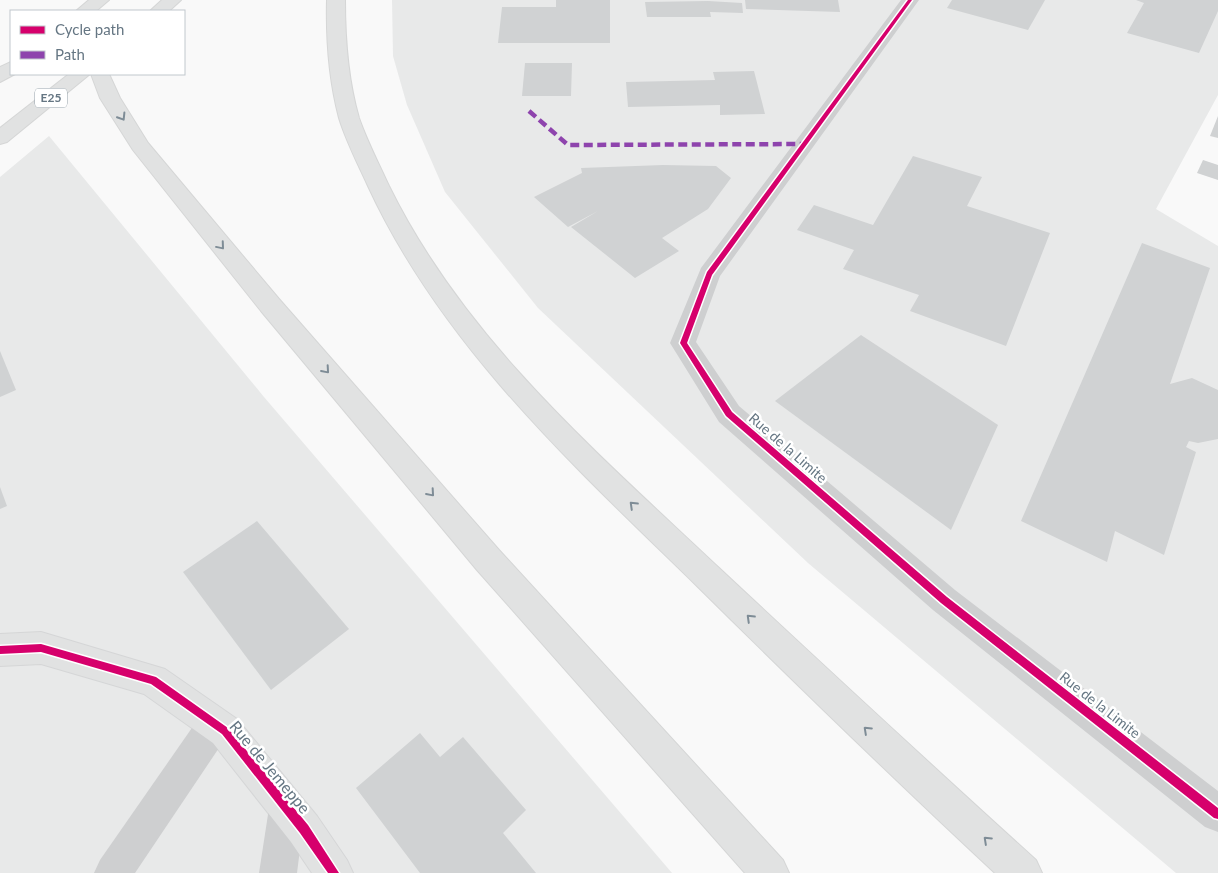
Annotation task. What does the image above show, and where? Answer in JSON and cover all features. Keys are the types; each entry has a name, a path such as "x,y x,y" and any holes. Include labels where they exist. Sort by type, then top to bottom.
{"main road":[{"path":"87,10 100,0"},
{"path":"336,0 337,58 348,115 382,199 420,262 477,340 567,440 847,711 1023,873"},
{"name":"E25","path":"0,138 80,75"},
{"path":"100,75 110,98 140,146 270,305 488,560 770,873"},
{"name":"Rue de Jemeppe","path":"0,650 41,648 153,680 225,731 287,808 334,873"}],"street":[{"name":"Rue de la Limite","path":"910,0 709,274 683,343 729,414 944,600 1218,814"},
{"path":"113,873 215,724"},
{"path":"278,873 287,808"}],"shaded area":[{"path":"392,0 1218,0 1218,95 1156,209 1218,246 1218,873 1176,873 808,563 538,308 445,192 407,105 393,56"},
{"path":"49,136 264,397 672,873 0,873 0,177"}],"building":[{"path":"556,0 610,0 610,43 498,43 502,7 556,7"},
{"path":"745,0 838,0 840,12 746,9"},
{"path":"952,0 1045,0 1028,30 947,8"},
{"path":"1136,0 1218,0 1218,11 1199,53 1127,33 1144,3"},
{"path":"708,1 742,3 743,13 710,12 711,17 647,17 645,2"},
{"path":"525,63 572,63 571,96 522,96"},
{"path":"754,71 765,114 720,115 720,105 628,107 626,82 715,80 713,72"},
{"path":"1218,116 1218,138 1210,136"},
{"path":"913,156 982,177 967,206 1050,233 1006,346 910,311 919,295 843,269 854,250 797,230 814,205 873,225"},
{"path":"1203,160 1218,165 1218,180 1197,173"},
{"path":"663,165 716,166 731,178 708,209 662,238 679,251 635,278 571,227 598,211 568,227 534,197 582,173 581,168"},
{"path":"1142,243 1210,268 1170,384 1192,378 1218,390 1218,439 1198,443 1189,441 1186,447 1196,452 1164,555 1115,531 1107,562 1021,521"},
{"path":"861,335 998,425 951,530 775,401"},
{"path":"0,351 16,390 0,397"},
{"path":"0,487 7,506 0,509"},
{"path":"257,521 349,629 271,690 183,572"},
{"path":"420,733 440,757 463,737 526,810 503,833 536,873 420,873 356,788"}],"marked path":[{"path":"529,111 568,145 804,144"}],"cycle path":[{"path":"910,0 709,274 683,343 729,414 944,600 1218,814"},
{"path":"0,650 41,648 153,680 225,731 304,829 334,873"}]}
